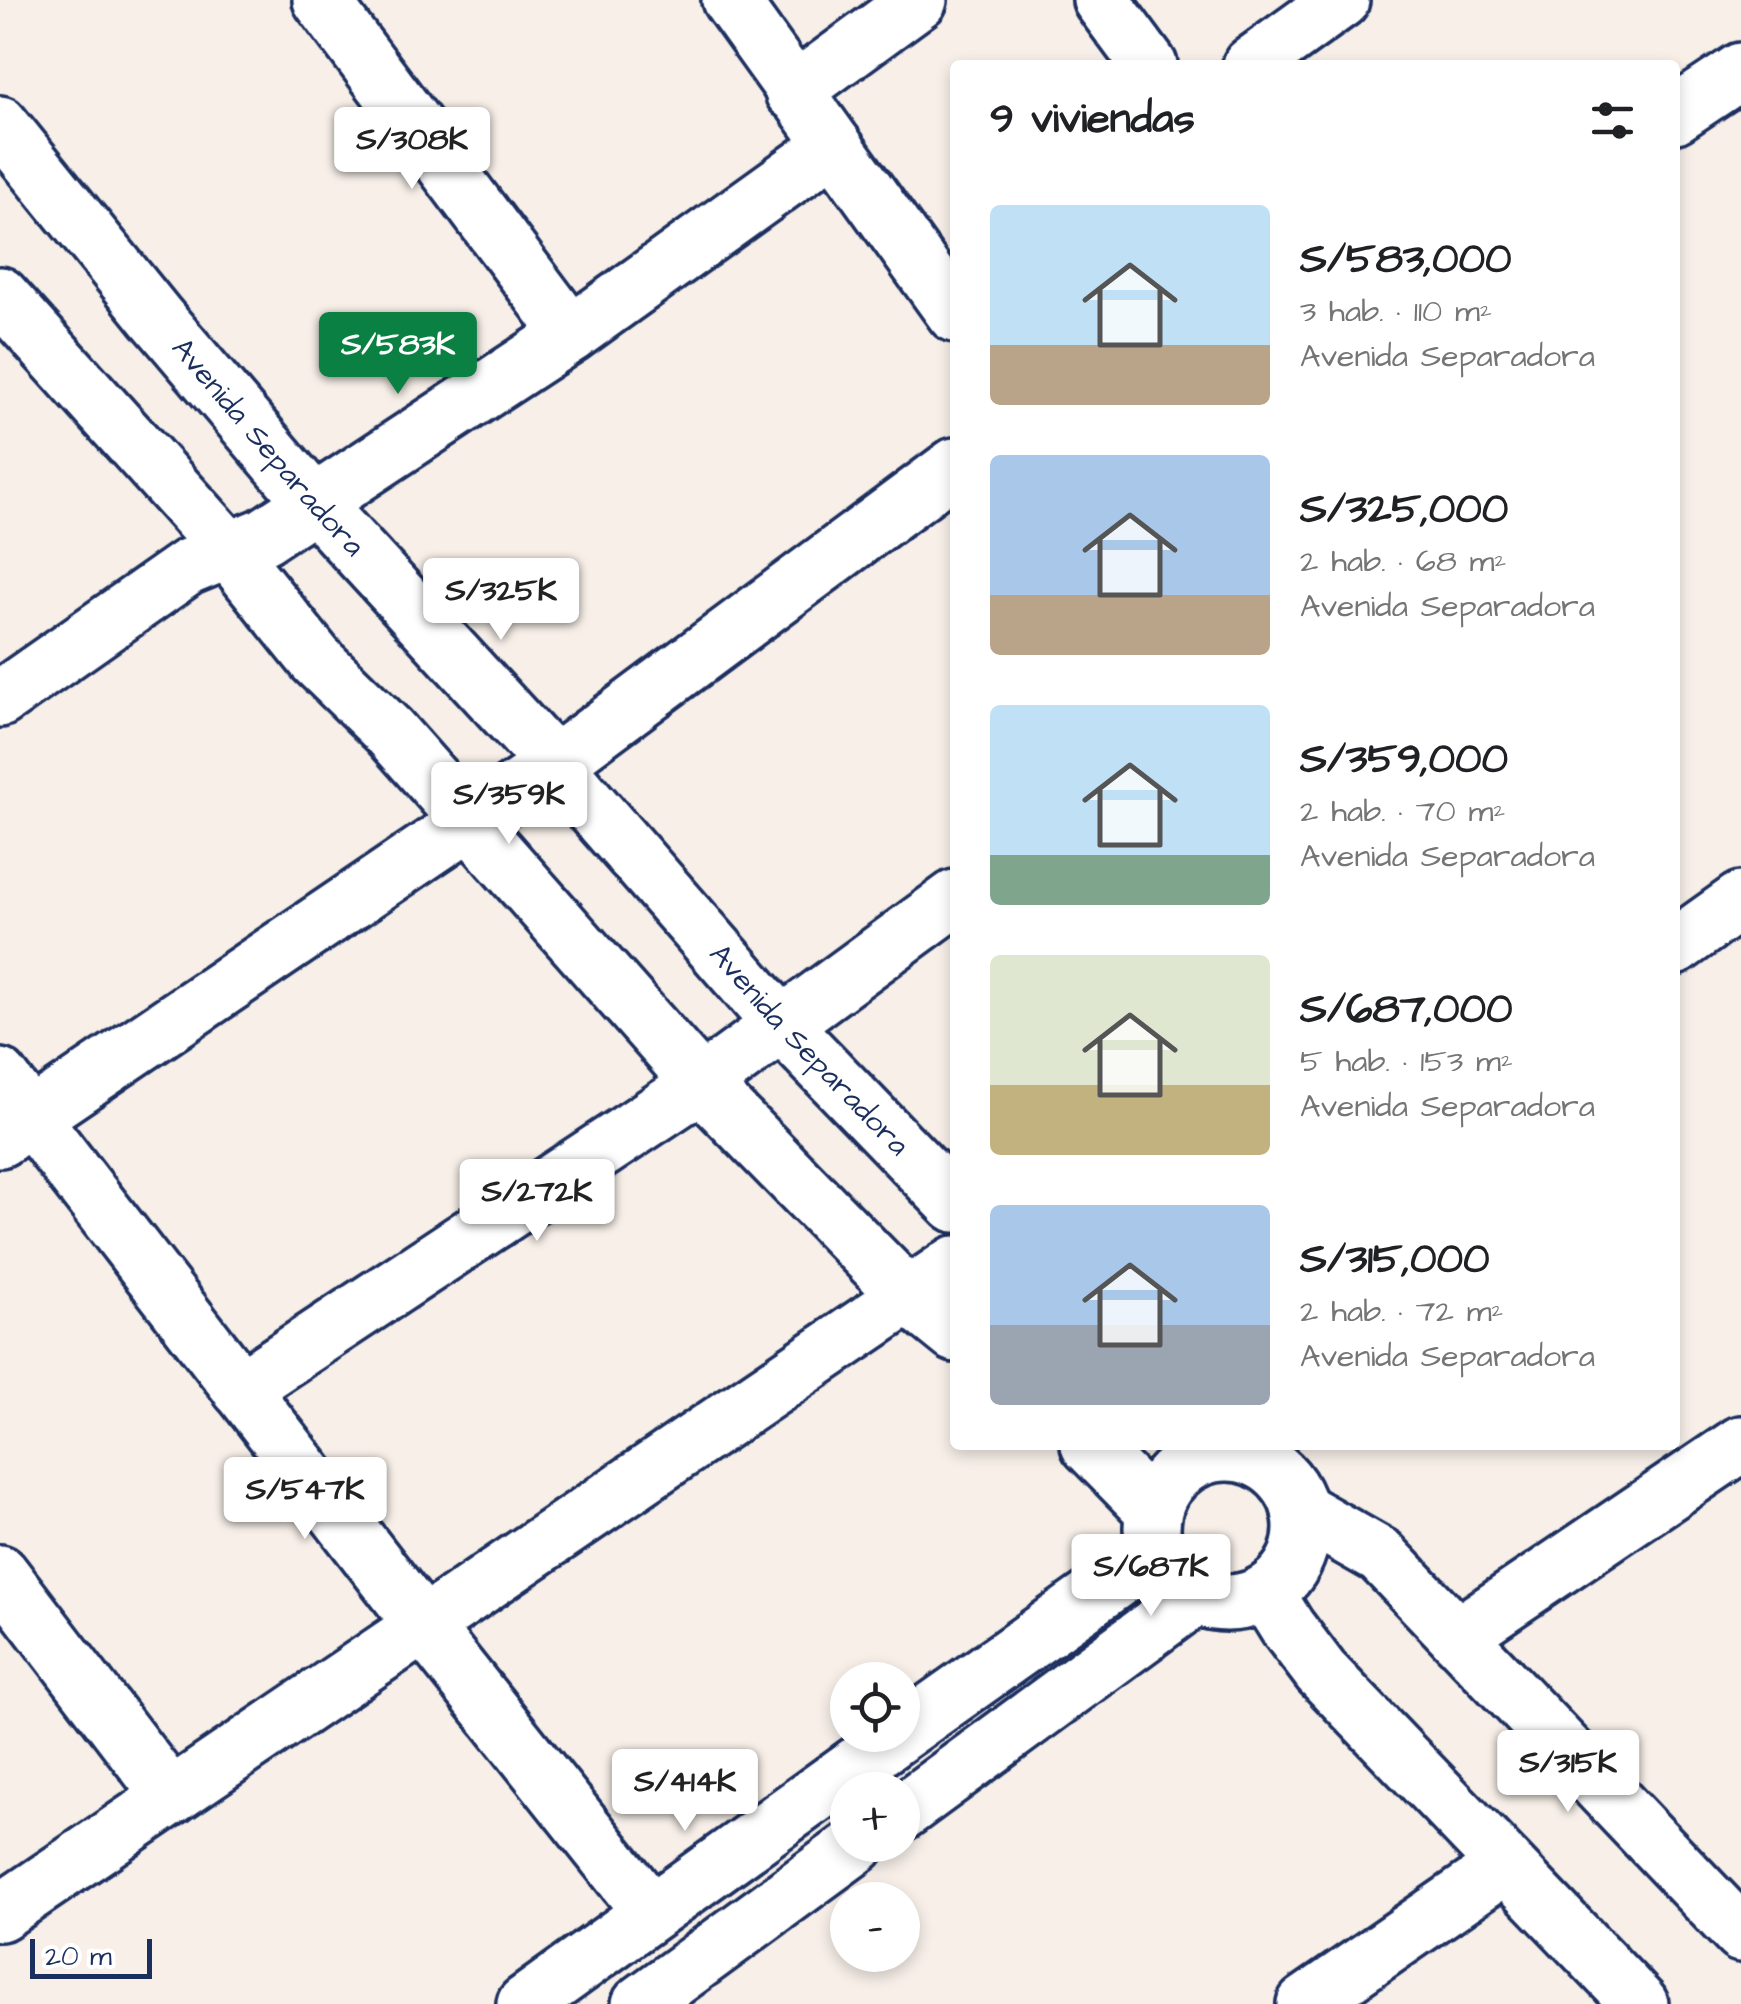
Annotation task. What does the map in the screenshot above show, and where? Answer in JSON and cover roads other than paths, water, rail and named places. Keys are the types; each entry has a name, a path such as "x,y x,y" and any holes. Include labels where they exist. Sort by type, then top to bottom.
{"street":[{"path":"321,0 571,334"},
{"path":"730,0 950,307"},
{"path":"793,92 919,0"},
{"path":"1101,0 1145,60"},
{"path":"1258,60 1340,0"},
{"path":"1680,112 1741,71"},
{"name":"Avenida Separadora","path":"0,124 156,317 314,503 554,764 781,1024 950,1199"},
{"path":"0,698 188,566 264,536 571,334 834,145"},
{"path":"0,295 228,551 316,661 389,731 701,1084 908,1296 950,1330"},
{"path":"650,1910 240,1390 10,1112 468,823 554,764 950,470"},
{"path":"1680,943 1741,900"},
{"path":"240,1390 701,1084 950,902"},
{"path":"0,1913 950,1267"},
{"path":"1457,1636 1739,1448"},
{"path":"1093,1450 1154,1531"},
{"path":"1245,1450 1275,1470 1291,1488 1300,1510 1302,1534 1296,1557 1284,1578 1266,1593 1244,1602 1220,1604 1195,1598 1174,1582 1158,1562 1154,1531 1164,1486 1182,1467 1206,1455 1245,1450"},
{"path":"1300,1510 1381,1556 1741,1934"},
{"path":"920,1717 1154,1531"},
{"path":"0,1573 171,1796"},
{"path":"1266,1593 1321,1672 1640,2004"},
{"path":"920,1799 1195,1598"},
{"path":"525,2004 873,1752"},
{"path":"640,2004 834,1862"},
{"path":"1306,2004 1506,1865"}]}
